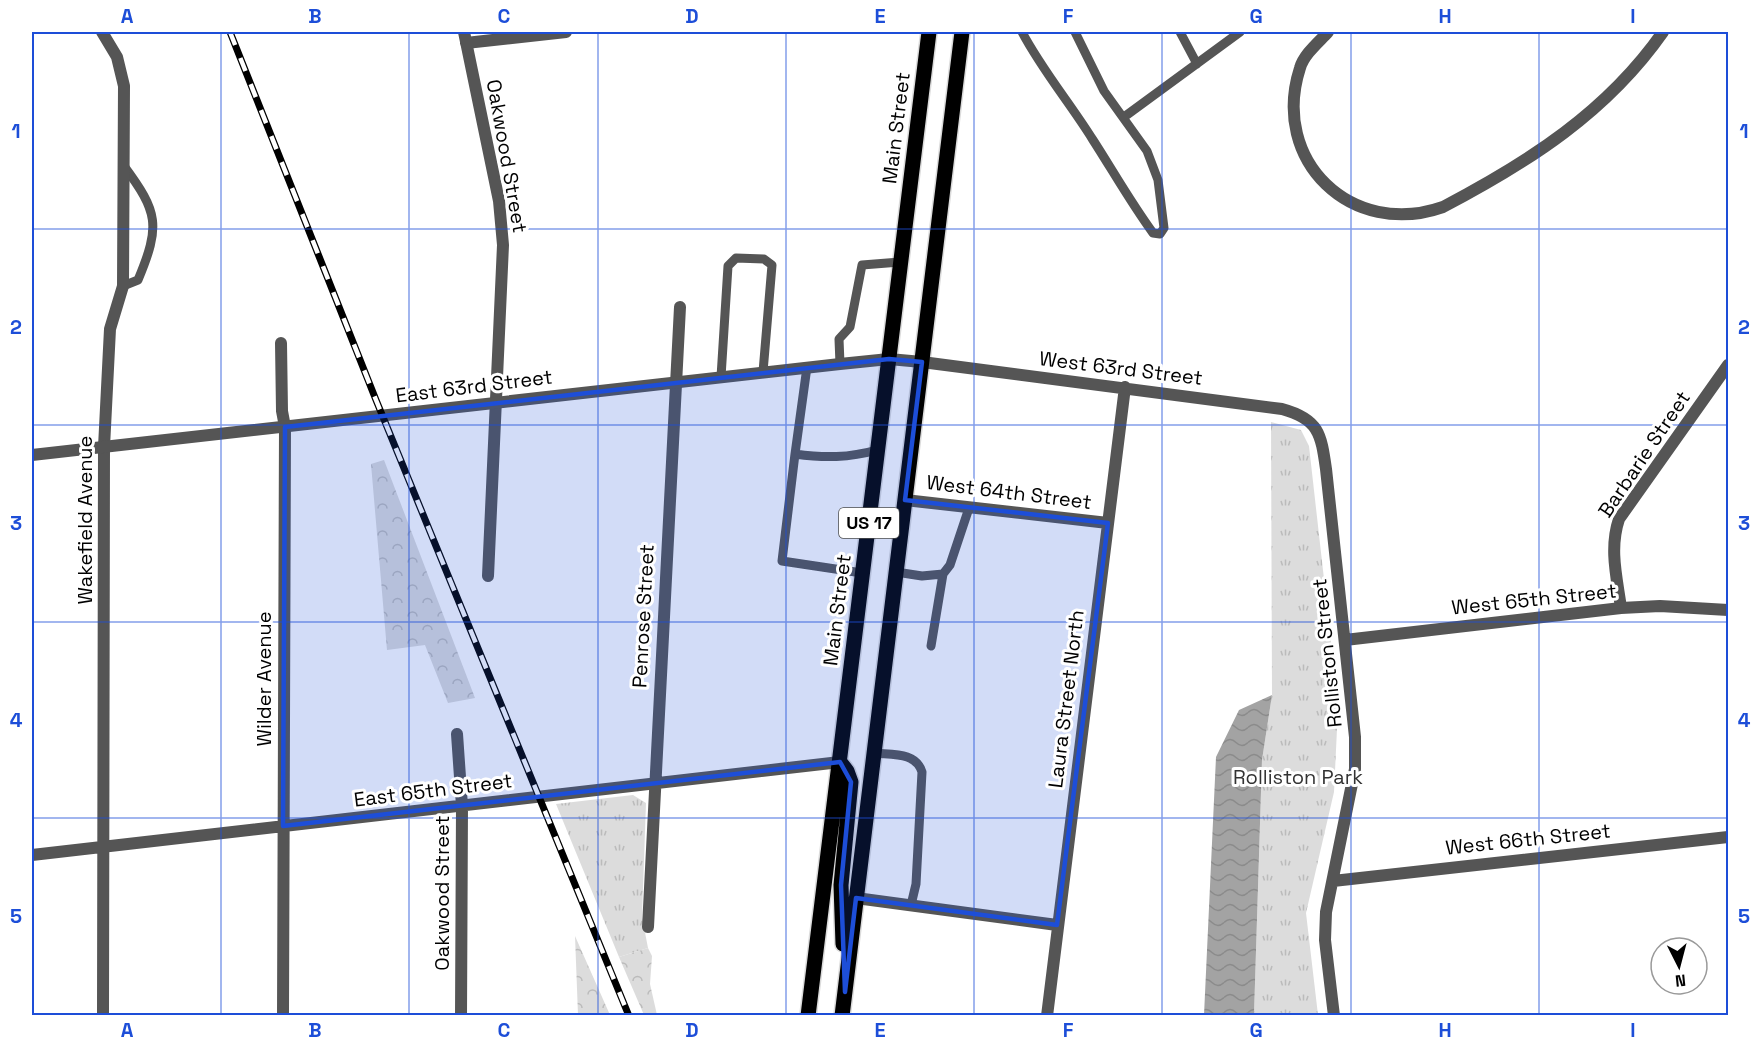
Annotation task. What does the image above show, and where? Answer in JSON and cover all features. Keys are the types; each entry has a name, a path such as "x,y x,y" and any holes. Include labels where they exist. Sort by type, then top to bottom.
{"main road":[{"name":"Main Street","path":"808,1016 929,32"},
{"name":"US 17","path":"842,1016 962,32"},
{"path":"840,762 847,771 851,783 841,885 844,992"}],"street":[{"name":"Wakefield Avenue","path":"102,32 117,57 124,86 123,286 110,329 104,447 103,1016"},
{"path":"465,37 566,32"},
{"path":"1328,32 1300,67 1293,100 1293,123 1298,144 1326,186 1356,206 1395,216 1412,215 1443,207 1547,148 1588,114 1644,58 1664,32"},
{"name":"Oakwood Street","path":"465,37 499,201 503,245 488,576"},
{"name":"Penrose Street","path":"648,927 680,306"},
{"name":"Wilder Avenue","path":"281,343 282,411 285,427 283,1016"},
{"name":"East 63rd Street","path":"32,455 807,367 889,359 922,362"},
{"name":"West 63rd Street","path":"922,362 1282,409 1299,413 1312,421"},
{"name":"Barbarie Street","path":"1621,608 1613,552 1614,535 1619,519 1728,365"},
{"name":"Laura Street North","path":"1047,1016 1125,387"},
{"name":"Rolliston Street","path":"1312,421 1324,451 1355,737 1355,769 1326,912 1326,940 1334,1016"},
{"name":"West 64th Street","path":"905,500 1108,523"},
{"name":"West 65th Street","path":"1345,640 1621,608 1660,606 1728,610"},
{"name":"Oakwood Street","path":"457,734 462,806 461,1016"},
{"name":"East 65th Street","path":"32,855 840,762"},
{"name":"West 66th Street","path":"1333,881 1728,837"},
{"path":"856,898 1057,925"}],"lane":[{"path":"1022,32 1052,82 1093,139 1120,186 1153,233 1160,234 1164,228 1158,180 1147,151 1104,91 1075,32"},
{"path":"1180,32 1197,64"},
{"path":"1124,117 1240,32"},
{"path":"123,165 148,198 153,223 150,251 138,280 123,286"},
{"path":"721,377 728,266 736,258 764,259 772,265 763,372"},
{"path":"840,364 839,339 850,327 862,266 900,262"},
{"path":"807,367 782,561 862,573"},
{"path":"795,454 820,457 855,456 878,450"},
{"path":"931,646 942,574 950,565 969,508"},
{"path":"896,572 922,576 942,574"},
{"path":"874,753 911,757 920,765 922,772 916,884 911,905"}],"highlighted area":[{"path":"889,359 922,362 905,500 1108,523 1057,925 856,898 845,992 841,885 851,782 840,762 283,826 285,427"}],"green space":[{"name":"Rolliston Park","path":"1271,422 1301,430 1309,446 1332,650 1337,729 1334,792 1306,913 1318,1015 1254,1016 1262,760 1272,695"},
{"path":"384,460 475,698 448,703 425,645 387,650 371,464"},
{"path":"633,795 646,803 642,917 648,948 619,957 556,804"},
{"path":"575,936 610,1015 578,1015"},
{"path":"648,948 652,956 650,984 657,1015 644,1015 619,957"}],"water":[{"path":"1272,695 1262,760 1254,1015 1204,1015 1216,757 1239,710"}],"railway":[{"path":"230,32 376,400 629,1016"}]}
